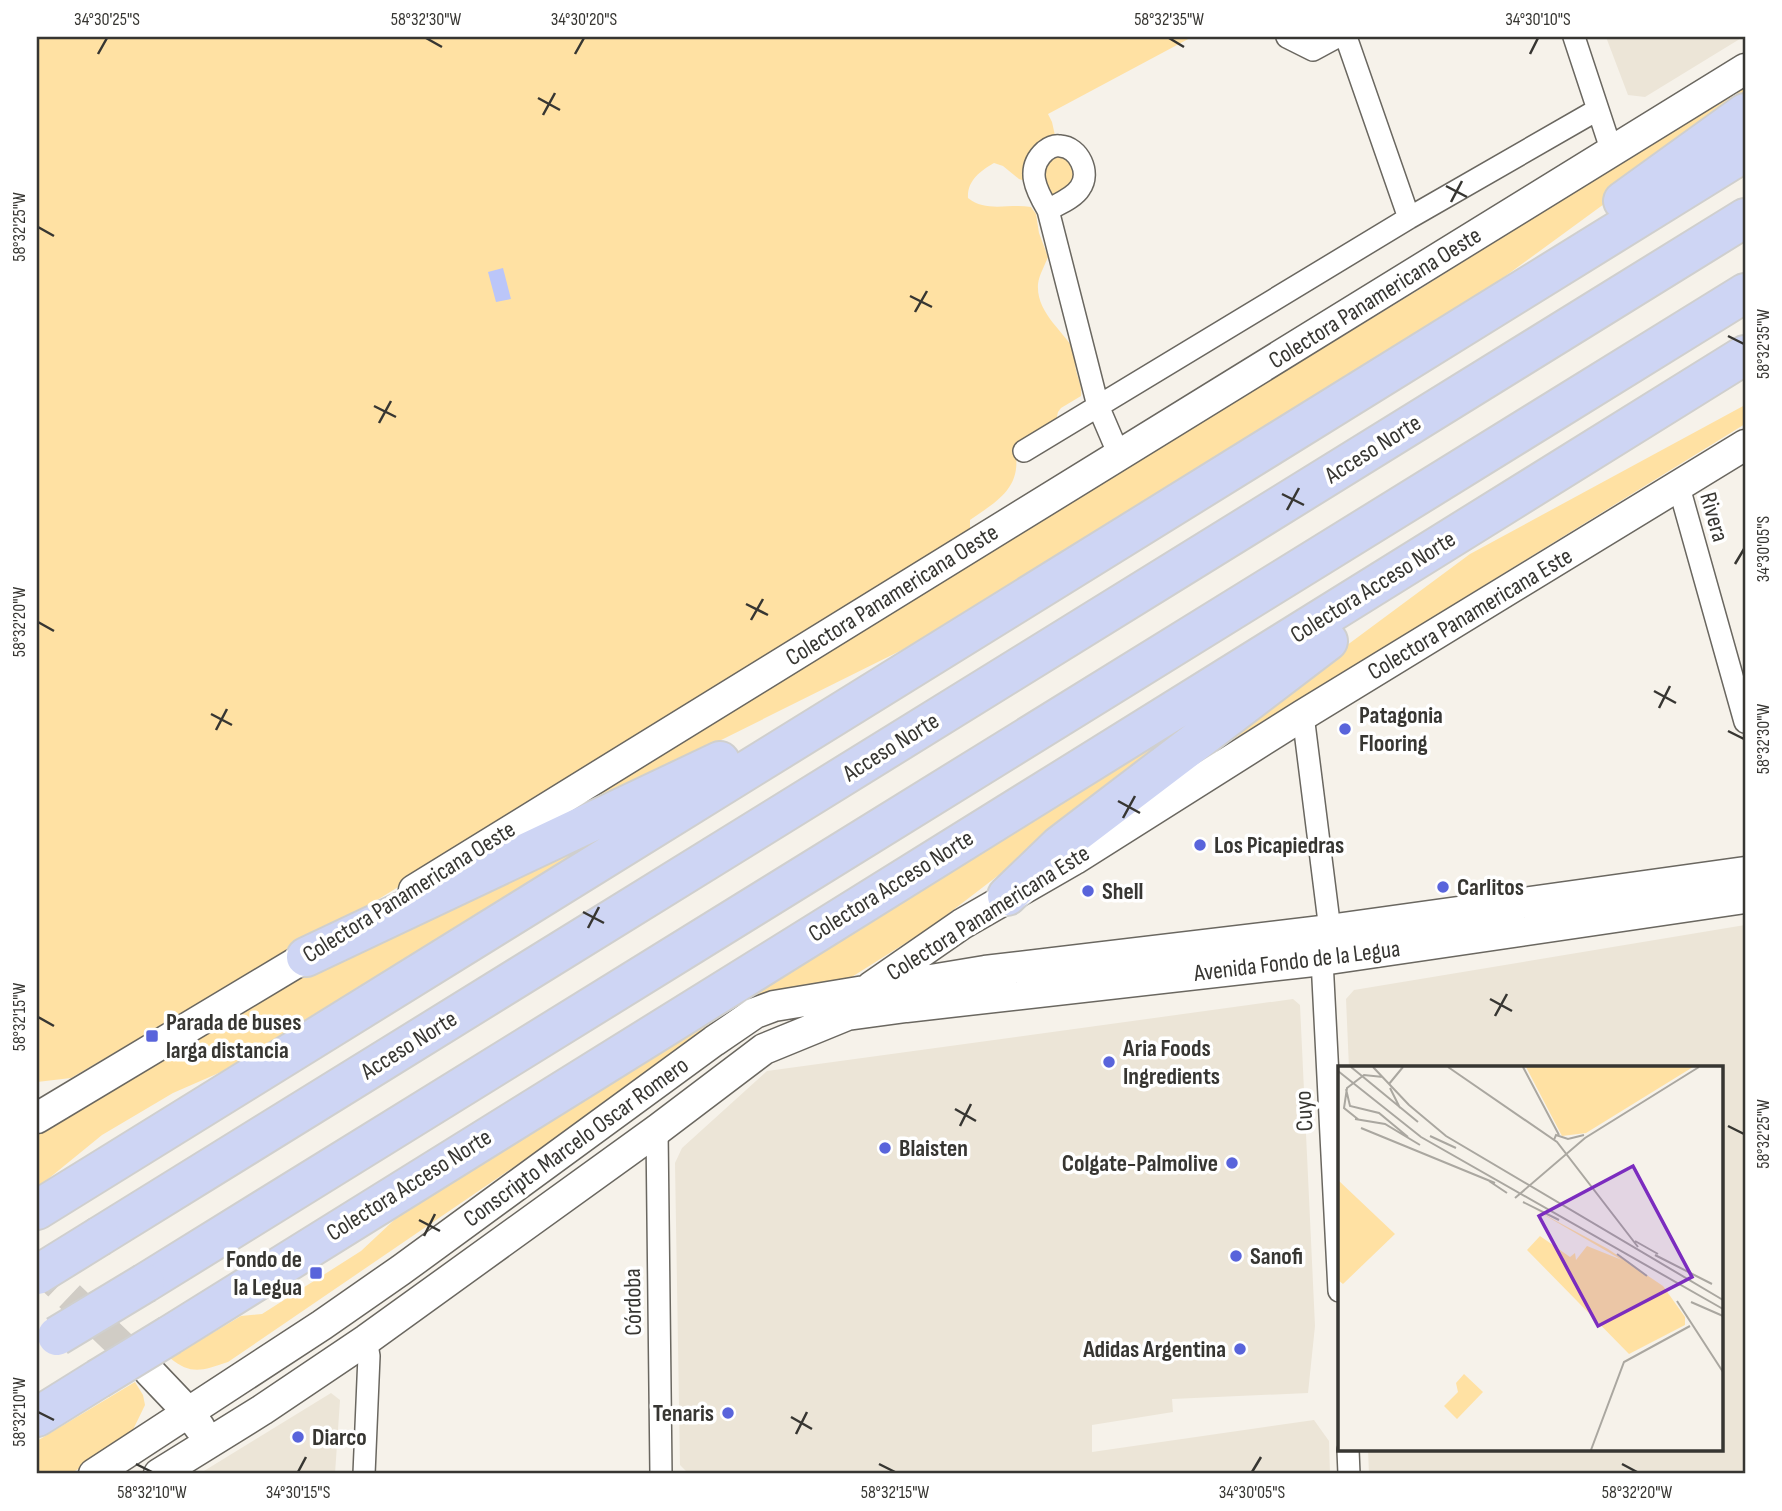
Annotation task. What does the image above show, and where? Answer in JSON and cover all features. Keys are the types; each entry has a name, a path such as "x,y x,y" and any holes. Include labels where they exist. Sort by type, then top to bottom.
{"highway":[{"path":"1420,354 1633,193 1745,113"},
{"path":"40,1208 1745,152"},
{"path":"1614,299 1745,197"},
{"name":"Acceso Norte","path":"37,1275 1745,218"},
{"path":"47,1342 1745,293"},
{"path":"1623,368 1745,307"},
{"name":"Colectora Acceso Norte","path":"37,1417 1745,355"},
{"path":"1007,896 1060,845 1499,508 1632,446 1745,384"},
{"path":"306,957 651,795 941,650"}],"main road":[{"name":"Colectora Panamericana Oeste","path":"37,1118 306,957 1745,69"},
{"name":"Colectora Panamericana Este","path":"847,1015 865,991 962,924 1074,859 1303,715 1745,445"},
{"name":"Avenida Fondo de la Legua","path":"847,1015 1085,958 1330,930 1745,872"},
{"name":"Avenida Fondo de la Legua","path":"865,991 966,987 1322,960 1745,898"},
{"path":"962,924 960,939 966,987"},
{"name":"Conscripto Marcelo Oscar Romero","path":"94,1474 401,1270 755,1013 774,1006 865,991"},
{"name":"Conscripto Marcelo Oscar Romero","path":"159,1474 366,1340 764,1049 847,1015"},
{"path":"37,1100 95,1084"},
{"path":"149,1371 189,1413 211,1442"}],"street":[{"path":"1287,37 1312,50 1337,37"},
{"path":"1346,37 1409,218"},
{"path":"1574,37 1612,152"},
{"path":"1024,452 1409,218 1597,110"},
{"path":"1048,210 1098,406 1119,455"},
{"name":"Rivera","path":"1679,487 1739,679 1745,722"},
{"path":"1303,715 1330,930"},
{"name":"Cuyo","path":"1330,930 1322,960 1338,1272"},
{"name":"Córdoba","path":"657,1129 661,1474"},
{"path":"364,1474 369,1356 366,1340"},
{"path":"1348,1452 1349,1474"}],"shaded area":[{"path":"37,37 1192,37 1048,114 1056,140 1085,155 1062,203 1036,185 1019,179 1003,166 994,163 979,173 968,192 968,198 975,203 1031,207 1036,214 1039,233 1048,257 1038,284 1039,295 1046,313 1077,355 1075,366 1081,396 1061,408 1056,421 1016,456 1016,468 1010,487 970,520 970,531 665,750 1420,289 1745,85 1745,101 1496,283 910,646 518,841 526,808 382,897 71,1078 37,1082"},
{"path":"1606,37 1743,37 1645,97 1628,95"},
{"path":"1745,405 1745,424 1145,795 1470,554"},
{"path":"1220,705 931,927 839,985 757,1001 228,1362 198,1370 178,1364 170,1358 241,1316 262,1314 361,1251 408,1207"},
{"path":"655,804 221,1072 173,1093 102,1135 37,1188 37,1133 358,943"},
{"path":"1745,925 1745,1474 1369,1474 1368,1452 1722,1452 1722,1066 1349,1066 1346,999 1354,990"},
{"path":"1293,999 1300,1005 1315,1326 1308,1393 1172,1399 1173,1412 1092,1425 1092,1452 1314,1420 1329,1441 1330,1474 689,1474 680,1465 675,1163 682,1148 767,1071"},
{"path":"135,1382 143,1395 145,1405 129,1438 70,1474 37,1474 37,1441"},
{"name":"Diarco","path":"331,1393 340,1400 335,1474 199,1474"}],"water":[{"path":"503,268 511,299 496,302 488,272"}],"tunnel":[{"path":"37,1265 148,1371"}],"place":[{"name":"Patagonia Flooring","path":"1345,729"},
{"name":"Los Picapiedras","path":"1200,845"},
{"name":"Carlitos","path":"1443,887"},
{"name":"Shell","path":"1088,891"},
{"name":"Parada de buses larga distancia","path":"152,1036"},
{"name":"Aria Foods Ingredients","path":"1109,1062"},
{"name":"Blaisten","path":"885,1148"},
{"name":"Colgate-Palmolive","path":"1232,1163"},
{"name":"Sanofi","path":"1236,1256"},
{"name":"Fondo de la Legua","path":"316,1273"},
{"name":"Adidas Argentina","path":"1240,1349"},
{"name":"Tenaris","path":"728,1413"},
{"name":"Diarco","path":"298,1437"}]}
